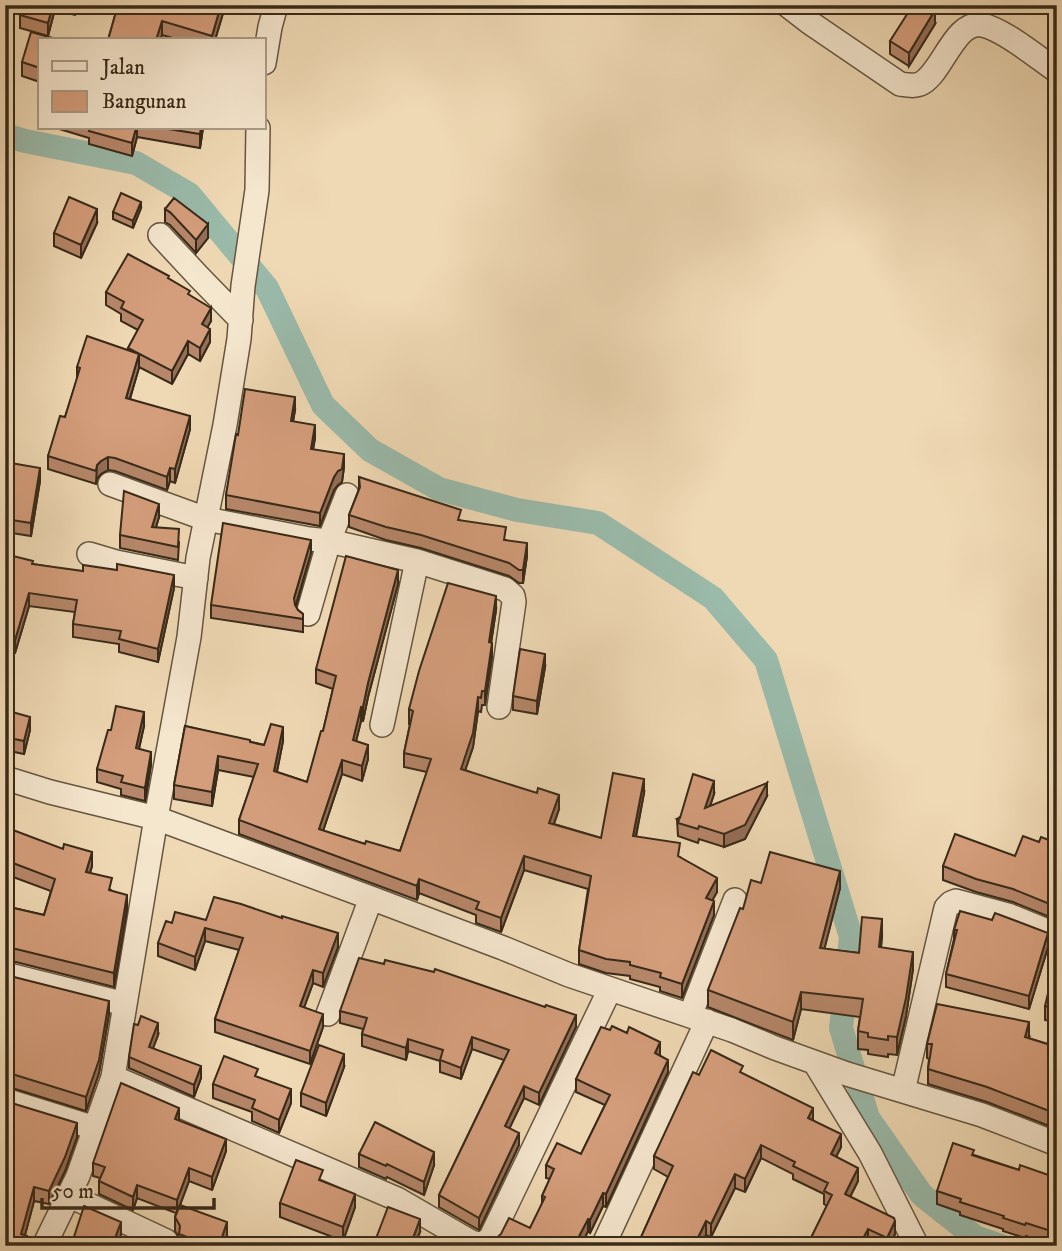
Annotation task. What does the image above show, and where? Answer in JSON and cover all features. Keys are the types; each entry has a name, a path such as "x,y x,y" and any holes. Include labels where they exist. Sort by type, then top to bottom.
{"street":[{"path":"266,52 276,5"},
{"path":"787,5 815,14 900,84 914,86 923,83 964,29 981,25 998,32 1057,71"},
{"path":"44,1246 78,1176 113,1077 156,818 190,637 198,558 225,425 257,190 258,130"},
{"path":"160,235 241,320"},
{"path":"110,484 205,519 329,541 417,561 505,589 513,596 499,707"},
{"path":"308,614 329,541 347,495"},
{"path":"89,554 196,578"},
{"path":"382,725 417,561"},
{"path":"5,778 156,818 569,975 699,1019 847,1074 982,1115 1057,1144"},
{"path":"328,1014 371,898"},
{"path":"603,1246 699,1019 735,900"},
{"path":"894,1089 946,908 950,903 956,901 1008,915 1057,935"},
{"path":"13,976 125,1004"},
{"path":"113,1077 397,1199 478,1245 487,1242 491,1237 610,989"},
{"path":"815,1063 870,1153 915,1246"},
{"path":"5,1100 95,1128"},
{"path":"68,1195 166,1241"}],"building":[{"path":"23,5 53,5 48,23 20,15"},
{"path":"118,5 221,5 212,36 162,21 157,38 109,38"},
{"path":"913,5 927,5 935,10 909,53 890,41"},
{"path":"31,32 53,38 38,38 38,67 22,62"},
{"path":"89,130 135,130 132,143"},
{"path":"175,130 201,130 200,134"},
{"path":"121,193 141,202 133,221 113,212"},
{"path":"69,197 97,209 81,245 54,233"},
{"path":"174,198 208,224 196,240 165,209"},
{"path":"128,254 169,276 168,278 190,291 188,294 211,308 202,324 210,329 200,348 188,341 172,371 128,348 143,320 121,308 124,302 106,292"},
{"path":"87,336 139,354 126,398 190,416 175,469 170,468 167,477 115,458 108,457 101,461 96,471 48,456 60,416 65,417"},
{"path":"245,389 295,397 291,421 315,425 311,449 344,454 342,469 334,477 320,513 226,495"},
{"path":"5,462 40,468 31,523 5,519"},
{"path":"359,477 461,510 458,520 506,527 504,540 527,543 523,570 421,535 349,515 360,487"},
{"path":"124,491 159,504 152,527 179,529 178,547 120,535"},
{"path":"223,523 311,540 294,598 303,619 211,605"},
{"path":"5,554 33,561 32,564 83,571 83,565 117,570 117,564 174,575 158,649 119,639 121,631 73,624 77,600 29,593 5,668"},
{"path":"346,556 398,570 353,740 368,745 362,766 342,760 319,829 365,844 366,841 400,851 431,759 404,753 413,711 409,709 448,583 496,596 485,691 482,691 481,698 478,697 473,733 461,769 537,793 538,788 559,795 549,823 601,838 613,773 644,779 633,836 680,843 678,856 717,878 706,898 714,901 682,984 660,977 661,973 630,965 630,962 606,959 579,950 591,876 524,856 501,918 476,909 479,902 419,879 417,886 239,820 258,764 218,756 212,792 174,785 185,726 264,745 271,724 283,727 274,771 307,782 336,676 316,669"},
{"path":"520,649 545,654 537,701 513,696"},
{"path":"116,706 144,712 136,748 151,752 145,788 121,782 123,776 97,769 108,730 111,730"},
{"path":"5,710 30,717 24,741 14,739 11,748 5,746"},
{"path":"693,774 714,781 705,808 767,783 745,825 724,834 678,823 677,819 680,818"},
{"path":"5,827 63,849 64,844 92,852 86,872 112,878 109,890 127,895 114,973 16,949 5,951 5,906 44,915 55,879 5,860"},
{"path":"955,834 1015,856 1023,836 1039,842 1041,837 1057,843 1057,907 943,866"},
{"path":"770,852 840,871 820,948 859,953 862,917 882,919 879,947 913,952 897,1037 888,1036 888,1040 868,1037 868,1033 858,1031 863,999 801,992 793,1022 708,990 740,908 743,909 751,880 761,883"},
{"path":"214,897 338,933 323,973 313,970 300,1006 323,1014 310,1051 215,1019 243,938 205,928 195,957 158,943 166,921 172,923 175,912 206,920"},
{"path":"960,911 992,920 995,913 1048,933 1029,996 946,974"},
{"path":"359,958 384,964 385,960 434,972 435,969 576,1015 539,1093 524,1086 505,1126 519,1133 479,1218 439,1195 509,1050 472,1037 461,1068 440,1060 443,1050 408,1039 406,1048 362,1034 367,1018 340,1011"},
{"path":"5,974 109,1001 99,1060 86,1097 5,1073"},
{"path":"1050,985 1057,987 1057,1009 1045,1006"},
{"path":"937,1004 1029,1022 1025,1037 1057,1047 1057,1114 987,1087 928,1069 932,1044 927,1044"},
{"path":"141,1016 158,1023 149,1047 201,1066 194,1085 129,1057 134,1024 138,1025"},
{"path":"612,1026 627,1033 629,1027 660,1042 655,1053 668,1060 606,1194 603,1193 574,1246 504,1246 493,1241 501,1234 509,1218 530,1228 545,1197 542,1196 554,1169 546,1165 557,1143 581,1154 610,1095 576,1079 601,1027 610,1030"},
{"path":"319,1045 344,1054 326,1103 301,1093"},
{"path":"711,1050 743,1066 740,1072 813,1108 808,1118 841,1134 831,1154 858,1168 845,1194 894,1218 887,1238 868,1229 859,1246 807,1246 832,1195 824,1191 828,1183 793,1166 795,1162 761,1145 745,1179 735,1174 711,1224 706,1221 694,1246 625,1246 628,1239 638,1244 673,1166 654,1156 693,1072 699,1075"},
{"path":"224,1056 258,1069 255,1076 291,1089 279,1120 252,1108 255,1100 213,1084"},
{"path":"121,1083 179,1108 175,1119 226,1139 212,1177 189,1168 177,1200 137,1185 133,1197 99,1181 105,1167 93,1163"},
{"path":"5,1101 77,1123 49,1191 34,1187 21,1234 27,1236 24,1246 5,1246"},
{"path":"375,1122 434,1152 424,1182 359,1154"},
{"path":"953,1143 974,1150 972,1155 1019,1170 1020,1165 1057,1178 1057,1233 1003,1218 1004,1216 960,1202 961,1199 937,1191"},
{"path":"296,1160 323,1170 319,1180 355,1194 343,1227 280,1203"},
{"path":"180,1205 227,1222 219,1246 211,1246 179,1234 180,1226 175,1217"},
{"path":"84,1206 121,1222 112,1246 71,1246"},
{"path":"388,1207 420,1219 410,1246 387,1246 375,1241"},
{"path":"458,1237 470,1243 483,1244 453,1246"}],"waterway":[{"path":"5,135 136,163 189,194 267,288 323,405 370,450 439,489 517,510 598,523 713,598 766,660 851,937 841,1028 868,1118 922,1195 975,1237 1001,1246"}]}
